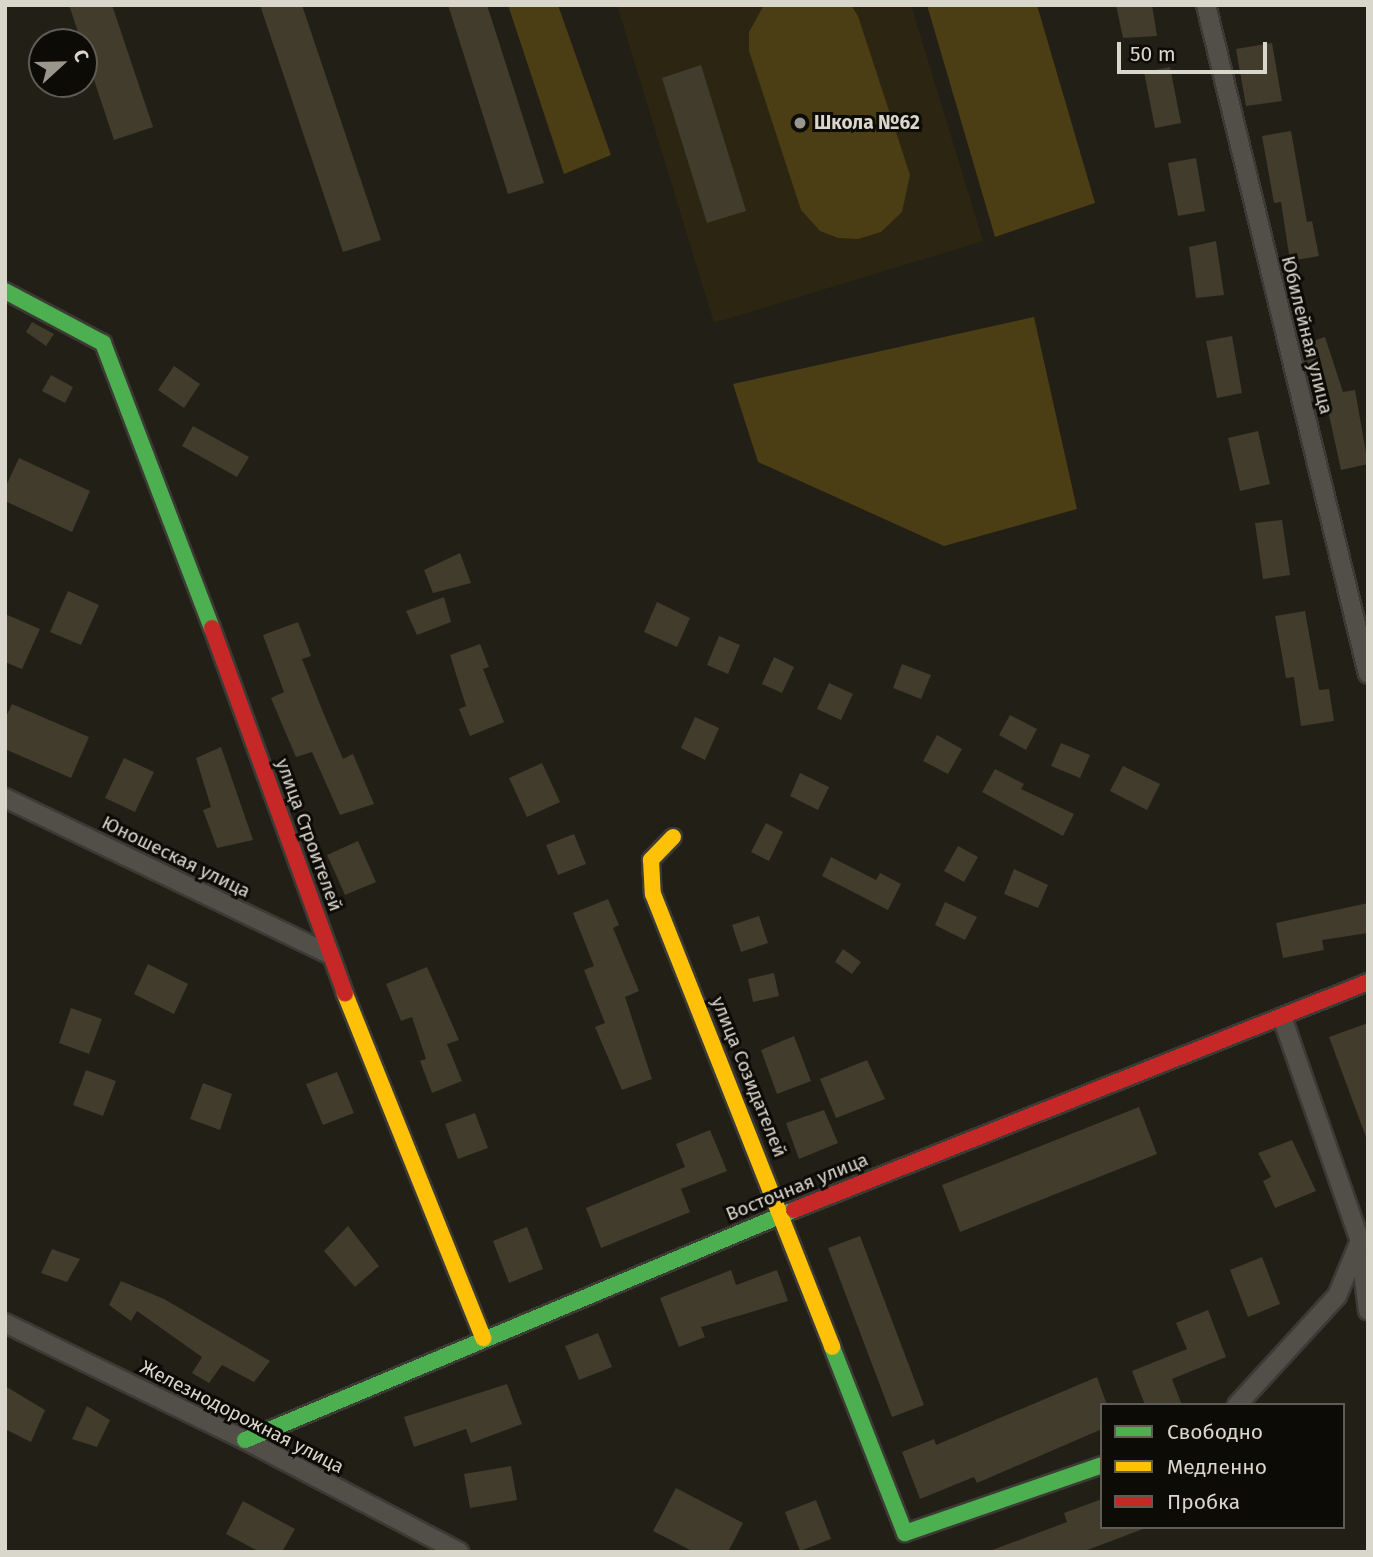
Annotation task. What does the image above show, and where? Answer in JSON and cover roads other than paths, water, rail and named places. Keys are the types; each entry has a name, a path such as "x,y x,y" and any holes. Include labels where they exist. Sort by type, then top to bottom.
{"street":[{"name":"Юбилейная улица","path":"1206,5 1368,674"},
{"name":"улица Строителей","path":"5,291 103,343 205,608 329,954 484,1338"},
{"name":"Юношеская улица","path":"5,798 329,954"},
{"name":"улица Созидателей","path":"673,837 651,860 653,894 905,1533 1014,1499 1100,1466"},
{"name":"Восточная улица","path":"245,1440 781,1215 1368,982"},
{"path":"1282,1017 1364,1237 1368,1311"},
{"path":"1239,1403 1337,1296 1364,1237"},
{"name":"Железнодорожная улица","path":"5,1323 245,1440 459,1552"}],"place":[{"name":"Школа №62","path":"800,123"}]}
